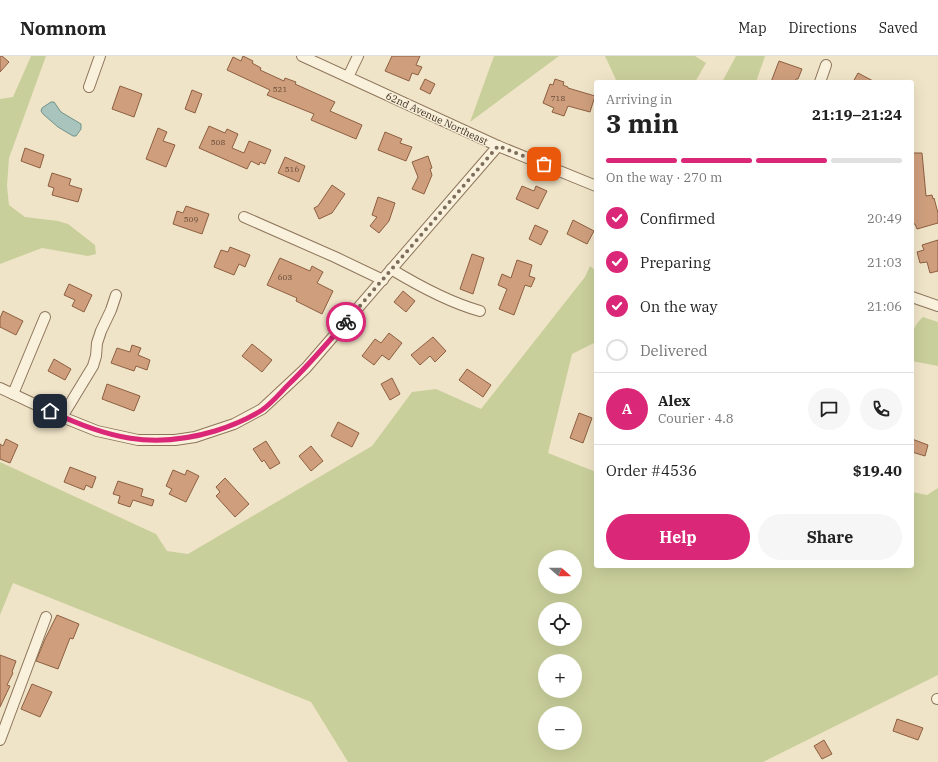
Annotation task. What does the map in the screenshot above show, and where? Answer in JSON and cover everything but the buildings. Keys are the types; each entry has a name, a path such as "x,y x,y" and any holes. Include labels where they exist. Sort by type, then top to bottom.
{"street":[{"path":"89,87 100,56"},
{"name":"62nd Avenue Northeast","path":"302,56 498,146 594,185"},
{"path":"348,77 358,56"},
{"path":"821,80 826,65"},
{"path":"0,388 62,417 97,431 138,440 175,440 194,437 234,424 254,414 273,400 318,354 498,146"},
{"path":"244,217 383,280"},
{"path":"391,269 412,282 459,305 480,311"},
{"path":"62,417 93,366 96,356 97,342 116,295"},
{"path":"914,299 938,306"},
{"path":"13,394 45,317"},
{"path":"0,740 46,617"}],"green space":[{"path":"31,56 46,56 9,158 7,186 9,205 25,217 58,221 68,224 95,245 96,254 88,256 42,248 0,264 0,99 13,97"},
{"path":"494,56 559,56 470,122"},
{"path":"605,56 695,56 706,63 696,80 616,80"},
{"path":"736,56 765,56 757,80 723,80"},
{"path":"590,266 594,269 594,343 572,354 548,453 594,471 594,568 914,568 914,492 927,495 938,488 938,675 763,762 348,762 311,702 13,583 0,615 0,462 156,534 167,551 188,554 372,446 412,392 436,389 481,409 585,277"},
{"path":"923,317 938,322 938,366 914,361 914,330"}],"water":[{"path":"51,102 54,102 61,112 81,124 81,129 76,136 73,136 58,127 43,114 41,111 42,108"}],"way so far":[{"path":"346,322 498,146 544,164"}],"route":[{"path":"50,411 97,431 138,440 175,440 206,434 234,424 262,409 306,368 346,322"}]}
